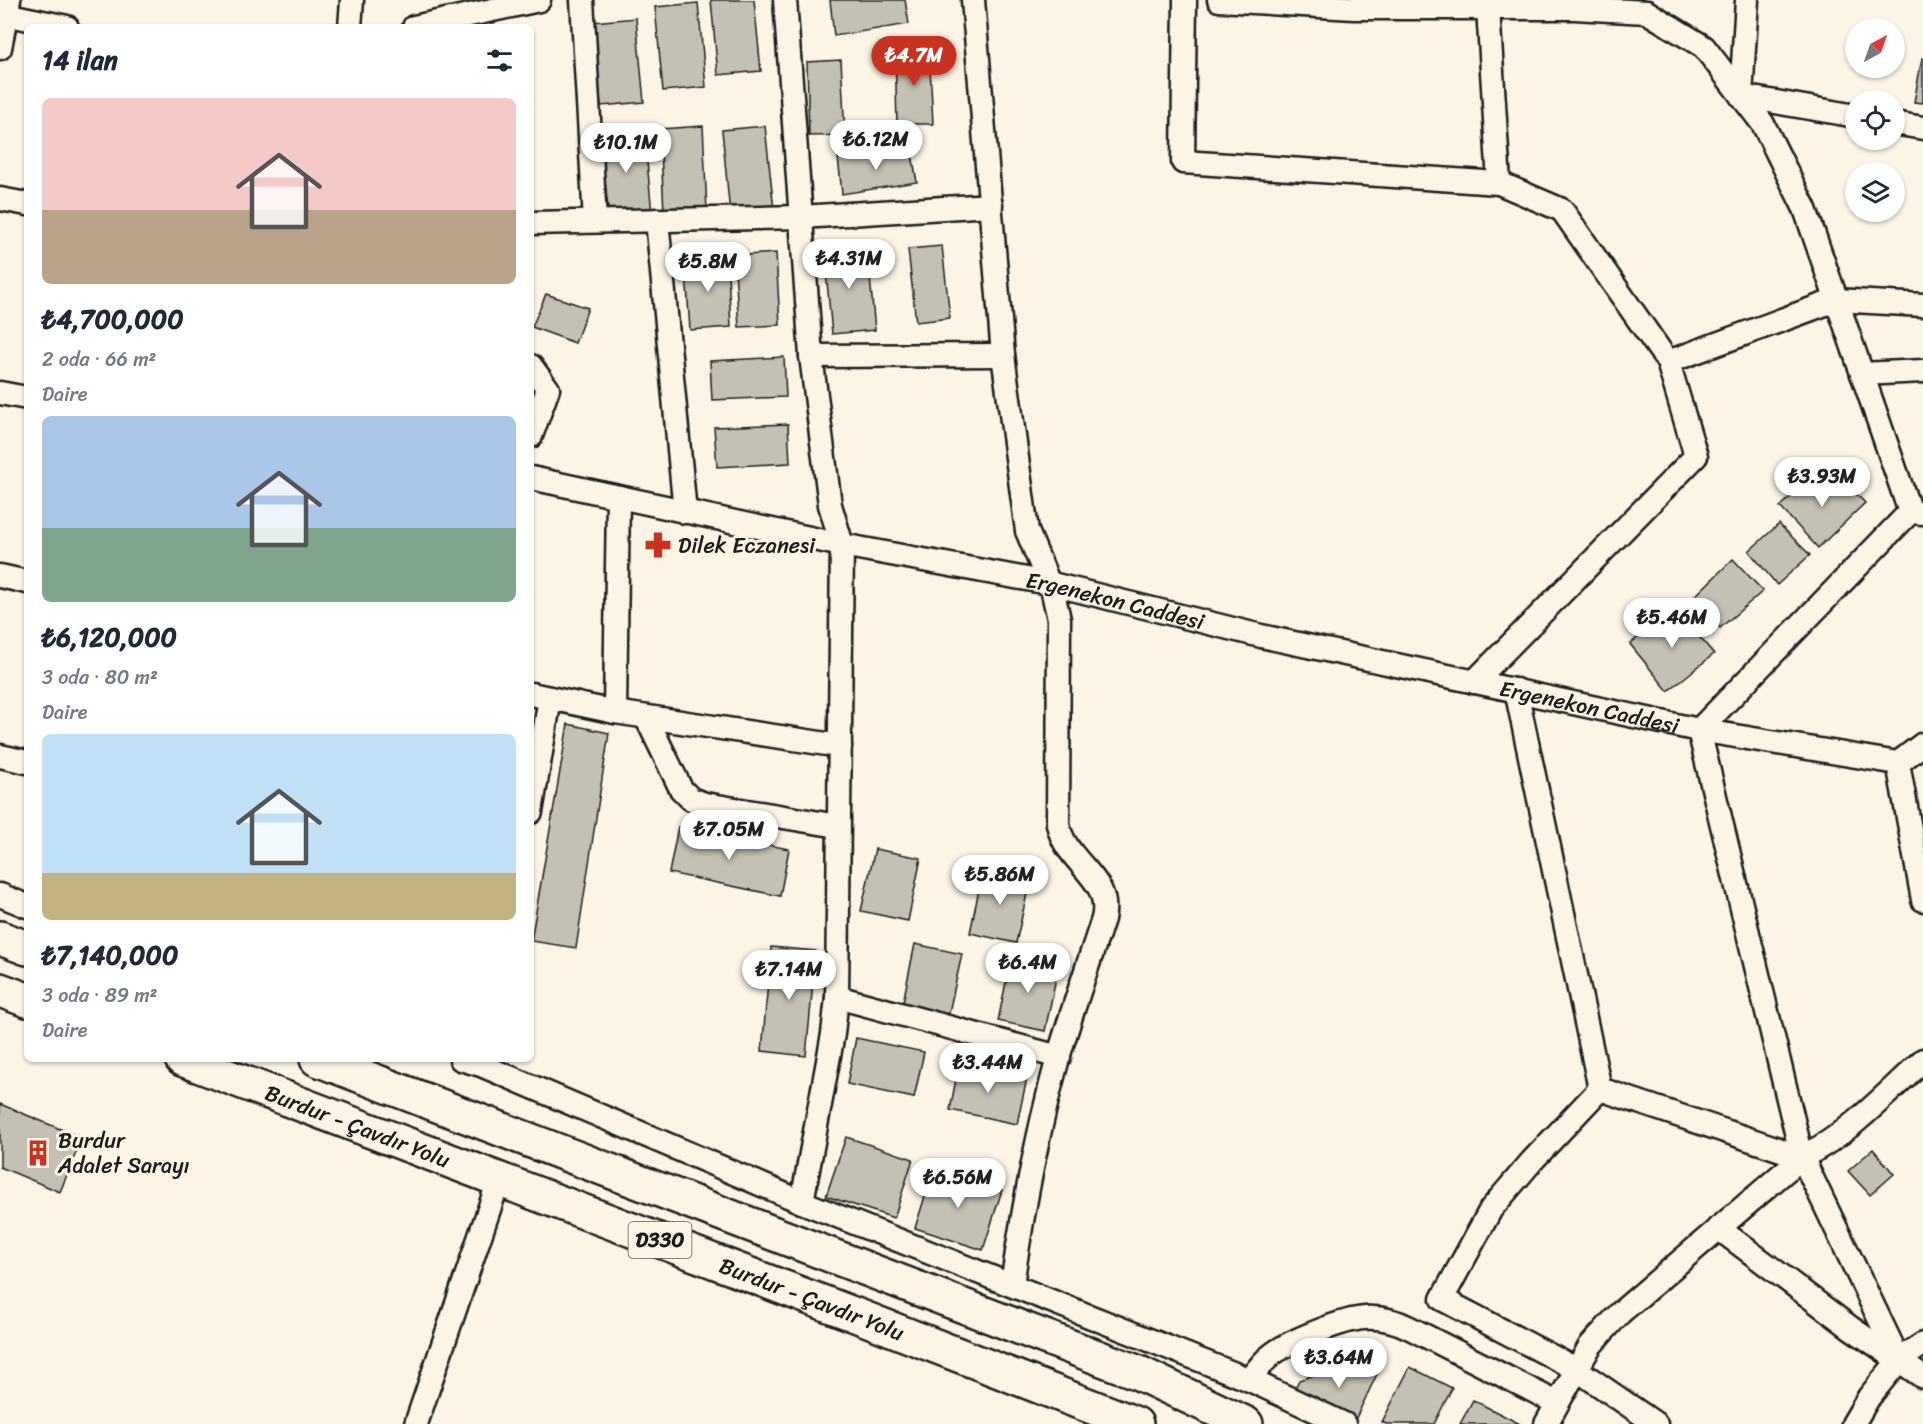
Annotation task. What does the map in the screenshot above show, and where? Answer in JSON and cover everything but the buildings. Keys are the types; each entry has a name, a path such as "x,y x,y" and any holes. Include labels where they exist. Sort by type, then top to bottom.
{"highway":[{"path":"0,938 24,947"},
{"path":"0,990 24,999"},
{"name":"Burdur - Çavdır Yolu","path":"190,1062 1008,1373 1136,1424"},
{"name":"Burdur - Çavdır Yolu","path":"325,1062 1139,1373 1246,1424"}],"street":[{"path":"350,24 352,0"},
{"path":"443,24 511,17 539,0"},
{"path":"582,0 595,220"},
{"path":"785,0 811,356 830,505 842,545 837,997 802,1202"},
{"path":"972,0 1003,355 1027,531 1056,604 1060,634 1058,824 1067,849 1100,887 1105,903 1103,919 1059,1057 1034,1154 1012,1286"},
{"path":"1185,0 1183,162 1499,183 1562,210 1668,362 1696,456 1474,682"},
{"path":"1219,0 1353,8 1488,8 1595,4 1647,12 1704,47 1763,124 1805,209 1862,374 1917,512 1699,730 1802,1157 1899,1360"},
{"path":"1742,96 1747,0"},
{"path":"1488,8 1499,183"},
{"path":"0,48 5,9 57,24"},
{"path":"1742,96 1845,114"},
{"path":"1905,125 1923,128"},
{"path":"0,199 24,203"},
{"path":"534,223 801,217 991,205"},
{"path":"657,220 685,512"},
{"path":"1668,362 1836,300 1923,305"},
{"path":"811,356 1003,355"},
{"path":"534,370 548,389 534,428"},
{"path":"1862,374 1923,372"},
{"path":"0,393 24,397"},
{"name":"Ergenekon Caddesi","path":"534,479 842,545 1048,583 1261,636 1699,730 1898,763"},
{"path":"615,712 618,497"},
{"path":"0,576 24,581"},
{"path":"1516,690 1600,1089"},
{"path":"534,773 540,696 615,712 840,746"},
{"path":"646,717 681,789 691,798 705,804 838,826"},
{"path":"1923,744 1898,763 1923,900"},
{"path":"0,756 24,761"},
{"path":"0,895 24,905"},
{"path":"837,997 1059,1057"},
{"path":"1546,1424 1590,1346 1620,1312 1802,1157 1824,1147 1844,1131 1923,1060"},
{"path":"477,1062 802,1202 1250,1380 1344,1424"},
{"path":"1600,1089 1802,1157"},
{"path":"1600,1089 1525,1168 1491,1209 1442,1299 1576,1369 1656,1424"},
{"path":"416,1424 499,1180"},
{"path":"1718,1228 1851,1328 1923,1377"},
{"path":"1250,1380 1266,1359 1288,1345 1346,1322 1376,1318 1388,1319 1410,1328 1557,1403"},
{"path":"1853,1424 1869,1397 1899,1360 1923,1344"}],"place":[{"name":"Dilek Eczanesi","path":"658,545"},
{"name":"Burdur Adalet Sarayı","path":"38,1153"}]}
